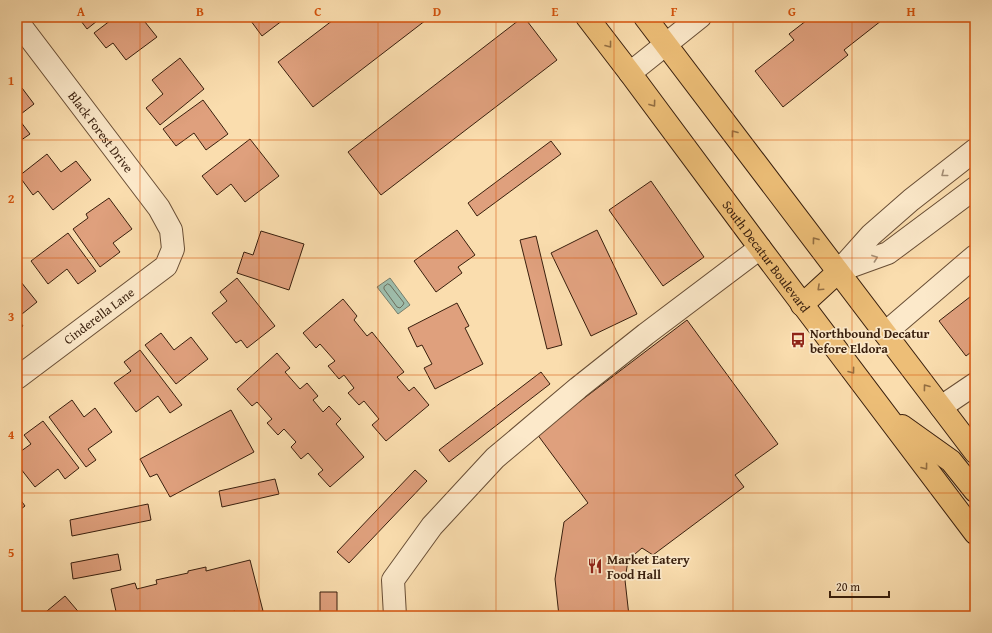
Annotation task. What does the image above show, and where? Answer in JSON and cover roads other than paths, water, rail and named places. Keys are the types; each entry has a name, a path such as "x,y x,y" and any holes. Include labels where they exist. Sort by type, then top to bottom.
{"main road":[{"name":"South Decatur Boulevard","path":"587,17 802,305 975,533"},
{"path":"645,17 975,452"},
{"path":"802,305 838,272"},
{"path":"884,414 951,461 975,491"}],"street":[{"path":"630,73 700,17"},
{"name":"Black Forest Drive","path":"17,21 159,208 171,230 173,249"},
{"path":"838,272 871,235 911,200 975,150"},
{"path":"838,272 888,253 975,188"},
{"path":"395,616 393,580 432,526 495,458 578,388 646,334 760,248"},
{"name":"Cinderella Lane","path":"17,378 166,266 173,249"},
{"path":"884,333 975,256"},
{"path":"941,407 975,384"}],"water":[{"path":"390,278 410,305 398,314 377,287"}],"place":[{"name":"Northbound Decatur before Eldora","path":"798,340"},
{"name":"Market Eatery Food Hall","path":"595,566"}]}
